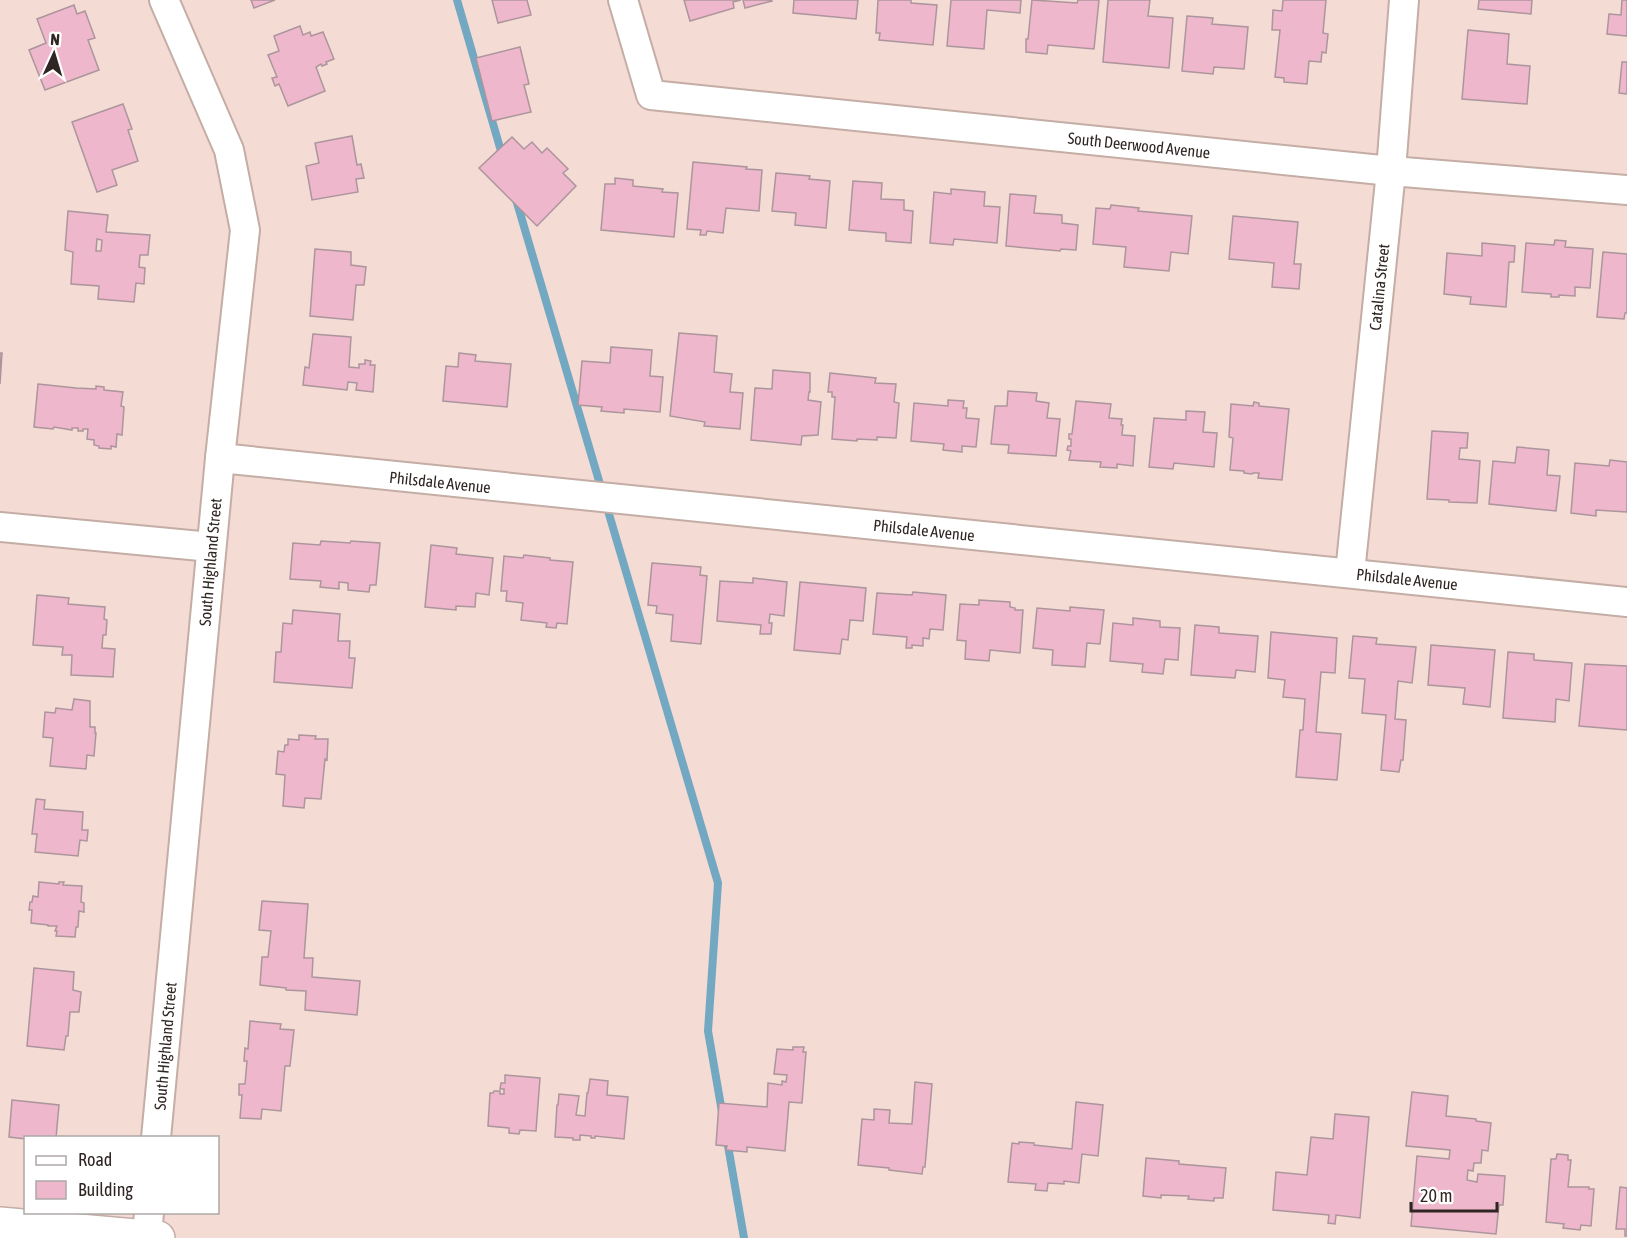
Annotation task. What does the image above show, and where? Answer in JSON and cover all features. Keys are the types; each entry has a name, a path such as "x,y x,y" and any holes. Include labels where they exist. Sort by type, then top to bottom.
{"main road":[{"path":"0,1224 151,1229"}],"street":[{"name":"South Highland Street","path":"156,1136 220,458 245,230 229,150 164,0"},
{"name":"South Deerwood Avenue","path":"623,0 651,94 1391,171 1627,190"},
{"name":"Catalina Street","path":"1350,573 1391,171 1404,0"},
{"name":"Philsdale Avenue","path":"220,458 1627,602"},
{"path":"0,527 212,547"}],"building":[{"path":"251,0 275,0 254,8"},
{"path":"492,0 527,0 531,15 498,23"},
{"path":"684,0 741,0 733,2 734,8 690,21"},
{"path":"743,0 771,0 772,1 745,8"},
{"path":"794,0 858,0 856,19 793,13"},
{"path":"878,0 911,0 911,3 937,5 933,45 879,40 880,33 876,33"},
{"path":"951,0 1021,0 1020,13 987,10 984,49 947,46"},
{"path":"1032,0 1077,3 1078,0 1099,0 1094,49 1048,45 1047,54 1026,52"},
{"path":"1108,0 1150,0 1148,16 1173,18 1169,68 1103,62"},
{"path":"1283,0 1326,0 1323,33 1328,34 1326,53 1322,52 1321,62 1309,61 1307,84 1284,82 1284,78 1275,77 1280,30 1272,30 1273,10 1282,11"},
{"path":"1479,0 1532,0 1531,14 1478,9"},
{"path":"1622,0 1627,0 1627,36 1607,34 1609,14 1621,15"},
{"path":"74,5 77,14 85,11 95,38 88,40 99,70 45,90 29,50 46,43 37,19"},
{"path":"1187,16 1213,18 1212,24 1248,27 1244,69 1214,67 1213,74 1182,71"},
{"path":"300,26 303,35 310,32 311,36 323,32 334,59 316,67 325,91 288,106 279,84 275,86 272,78 277,77 268,55 279,51 274,36"},
{"path":"1468,30 1509,34 1507,64 1530,66 1527,104 1462,99"},
{"path":"520,47 529,84 524,85 531,112 492,121 476,58"},
{"path":"1622,62 1627,62 1627,94 1619,93"},
{"path":"123,104 132,129 128,130 138,161 112,170 117,185 97,192 72,122"},
{"path":"352,136 357,165 361,164 364,178 356,179 358,192 312,200 306,166 319,163 315,143"},
{"path":"512,137 524,149 532,142 542,153 547,148 568,169 563,173 576,186 537,226 479,168"},
{"path":"693,162 762,170 759,211 726,208 723,233 707,231 706,235 700,235 701,230 687,229"},
{"path":"776,173 810,176 809,179 830,181 826,228 795,225 796,213 772,211"},
{"path":"615,178 633,180 633,186 678,193 674,237 601,230 605,184 615,184"},
{"path":"853,181 882,183 881,199 904,200 904,210 913,211 911,243 886,241 886,233 849,230"},
{"path":"951,189 985,192 984,206 1000,207 997,243 954,239 953,245 930,243 934,192 951,194"},
{"path":"1010,194 1036,196 1034,213 1062,215 1062,223 1078,225 1076,250 1061,249 1060,251 1006,246"},
{"path":"1111,205 1139,208 1138,211 1192,216 1188,254 1171,252 1169,271 1124,267 1126,247 1093,244 1096,208 1110,209"},
{"path":"68,211 108,215 106,232 150,235 148,255 140,255 139,267 145,268 144,284 136,283 134,302 98,299 99,286 71,284 73,252 65,250","holes":["97,239 102,240 101,251 96,251"]},
{"path":"1233,216 1298,222 1294,264 1301,264 1299,289 1272,287 1274,263 1229,259"},
{"path":"1555,240 1566,241 1565,247 1593,249 1590,288 1575,287 1575,296 1559,295 1559,297 1551,297 1551,294 1522,292 1526,243 1554,245"},
{"path":"1482,243 1515,246 1514,262 1509,262 1506,307 1470,304 1471,297 1444,294 1447,253 1482,256"},
{"path":"315,249 351,252 351,265 366,267 364,285 356,285 353,320 310,316"},
{"path":"1603,252 1627,254 1627,313 1624,319 1597,317"},
{"path":"679,333 717,336 714,372 732,374 730,392 743,393 740,429 704,426 705,422 670,416"},
{"path":"313,334 351,337 349,367 359,368 359,364 365,364 365,360 371,361 370,365 375,365 373,392 356,390 357,383 348,382 347,390 303,385 305,367 309,368"},
{"path":"611,347 652,350 650,376 663,377 660,412 624,409 624,413 601,411 602,407 578,405 582,361 610,363"},
{"path":"0,353 2,353 0,384"},
{"path":"459,353 476,355 475,361 511,364 507,407 443,401 446,366 458,367"},
{"path":"773,370 810,373 808,400 821,402 818,435 802,436 801,445 751,440 755,388 772,389"},
{"path":"830,373 876,378 875,383 896,384 894,402 899,403 896,438 877,437 877,440 857,439 857,441 832,439 835,397 832,397 832,392 828,392"},
{"path":"38,384 96,389 96,386 104,387 104,390 123,392 122,435 117,434 116,447 99,448 94,445 94,440 87,439 88,429 78,431 78,428 72,428 72,430 34,427"},
{"path":"1008,391 1037,393 1036,401 1049,403 1047,418 1060,419 1056,456 1008,453 1009,445 991,444 995,406 1007,406"},
{"path":"948,400 964,401 963,408 967,408 966,418 979,419 976,447 962,446 962,452 943,450 944,444 911,441 914,403 948,406"},
{"path":"1076,401 1111,404 1109,418 1122,419 1122,435 1135,436 1133,466 1117,464 1117,468 1100,467 1101,462 1069,460 1071,451 1067,450 1068,446 1071,446 1069,434 1072,434"},
{"path":"1254,402 1259,403 1259,406 1289,409 1282,480 1258,478 1259,473 1230,470 1233,438 1229,437 1231,404 1253,406"},
{"path":"1186,411 1205,412 1203,432 1217,433 1214,467 1174,463 1173,469 1149,467 1154,418 1186,420"},
{"path":"1432,431 1468,433 1467,448 1460,448 1459,459 1480,461 1477,503 1427,499"},
{"path":"1517,447 1549,450 1547,475 1560,476 1556,511 1489,504 1493,461 1515,463"},
{"path":"1610,460 1627,462 1627,512 1596,510 1596,516 1571,513 1575,463 1609,466"},
{"path":"321,541 380,543 376,585 370,585 369,592 348,590 348,583 339,582 339,589 320,587 321,581 290,579 293,543 320,545"},
{"path":"431,545 457,548 456,554 493,558 489,595 476,593 475,607 456,606 456,610 425,607"},
{"path":"524,555 573,562 567,624 557,623 556,628 546,627 547,623 521,620 523,603 506,601 507,591 501,591 504,556 523,558"},
{"path":"652,563 701,567 700,575 707,576 701,644 671,641 673,615 656,613 657,606 648,605"},
{"path":"753,578 787,582 784,616 770,614 771,634 760,634 761,625 717,621 720,581 753,583"},
{"path":"800,582 866,588 863,621 850,620 848,640 842,639 840,654 794,650"},
{"path":"913,592 946,595 943,630 930,629 929,639 923,638 923,646 912,645 912,648 906,648 907,637 873,634 877,593 912,595"},
{"path":"37,595 69,598 68,604 105,607 106,635 103,635 102,648 115,649 113,677 71,675 72,655 62,655 63,647 33,645"},
{"path":"979,600 1010,602 1010,607 1023,610 1020,653 990,650 989,661 965,659 966,641 957,640 960,604 979,605"},
{"path":"1070,607 1104,610 1100,644 1087,643 1085,667 1052,665 1053,650 1033,648 1037,608 1070,611"},
{"path":"293,610 340,614 338,641 350,641 349,658 355,658 352,688 274,682 276,652 281,652 283,623 292,624"},
{"path":"1133,618 1160,621 1160,627 1180,628 1178,660 1165,659 1163,674 1142,672 1143,664 1110,661 1113,623 1133,625"},
{"path":"1195,625 1219,627 1219,633 1258,636 1255,672 1236,670 1235,678 1191,675"},
{"path":"1271,632 1337,638 1335,673 1321,672 1316,732 1341,734 1337,780 1296,777 1305,699 1283,697 1285,680 1268,678"},
{"path":"1353,636 1377,638 1376,644 1416,647 1412,683 1398,681 1395,719 1406,720 1403,760 1401,760 1399,772 1381,770 1386,715 1362,713 1365,679 1349,678"},
{"path":"1431,645 1495,650 1490,707 1463,704 1465,688 1428,685"},
{"path":"1508,652 1534,654 1534,660 1572,663 1569,701 1556,699 1555,722 1503,718"},
{"path":"1585,664 1627,666 1627,730 1579,726"},
{"path":"74,699 90,701 90,727 95,727 96,733 94,756 87,755 86,769 50,766 53,738 43,737 45,712 55,713 56,708 72,710"},
{"path":"299,735 328,739 321,799 305,798 304,808 283,806 285,775 276,774 278,751 284,752 288,739 299,740"},
{"path":"36,799 45,800 44,809 83,812 82,830 88,830 87,841 80,840 78,856 35,852 37,834 32,834"},
{"path":"39,882 59,884 59,882 64,882 63,885 82,886 81,902 84,903 84,912 79,911 75,937 56,936 57,926 31,923 30,902 33,896 38,897"},
{"path":"262,901 308,904 304,958 313,958 312,977 360,981 357,1015 305,1010 306,991 260,985 262,957 268,957 271,931 259,930"},
{"path":"34,968 74,972 73,990 81,992 79,1012 70,1012 64,1050 27,1046"},
{"path":"250,1021 281,1024 280,1029 294,1030 290,1066 285,1066 281,1111 262,1109 261,1119 240,1118 242,1095 239,1095 239,1084 245,1084 247,1061 244,1061 245,1048 248,1049"},
{"path":"793,1047 804,1047 803,1052 806,1052 802,1103 789,1102 785,1151 747,1147 747,1152 726,1150 727,1146 716,1145 719,1103 767,1107 768,1083 782,1085 782,1081 786,1082 787,1075 774,1074 777,1049 793,1050"},
{"path":"505,1075 540,1078 536,1131 520,1130 519,1134 509,1133 509,1128 488,1126 490,1093 500,1091 500,1094 504,1094 504,1089 500,1089 501,1083 505,1083"},
{"path":"590,1079 608,1081 607,1095 628,1097 624,1139 595,1136 591,1138 591,1136 580,1135 580,1140 555,1137 559,1094 579,1096 576,1115 585,1116"},
{"path":"915,1082 932,1084 925,1167 923,1167 922,1174 858,1165 862,1119 874,1120 874,1109 890,1110 889,1123 912,1124"},
{"path":"1412,1092 1448,1096 1446,1116 1491,1123 1488,1151 1482,1150 1481,1163 1474,1163 1473,1171 1468,1170 1467,1180 1477,1182 1478,1174 1505,1176 1503,1205 1499,1205 1496,1234 1411,1226 1417,1156 1449,1159 1450,1150 1406,1146"},
{"path":"12,1100 59,1105 56,1136 24,1136 24,1139 9,1137"},
{"path":"1076,1102 1103,1105 1098,1156 1082,1154 1079,1183 1064,1181 1064,1184 1048,1183 1047,1191 1035,1190 1036,1184 1008,1182 1012,1143 1034,1143 1034,1145 1072,1149"},
{"path":"1335,1114 1369,1117 1360,1218 1336,1215 1335,1224 1328,1223 1329,1215 1273,1210 1276,1172 1307,1175 1311,1137 1333,1139"},
{"path":"1557,1154 1568,1155 1568,1160 1571,1160 1568,1187 1594,1189 1591,1226 1581,1225 1580,1230 1563,1228 1564,1224 1546,1222 1551,1159 1556,1159"},
{"path":"1146,1158 1179,1161 1179,1164 1226,1168 1223,1198 1214,1198 1214,1201 1188,1199 1189,1196 1161,1195 1161,1198 1143,1196"},
{"path":"1620,1187 1627,1188 1627,1236 1625,1236 1625,1229 1616,1229"}],"waterway":[{"path":"457,0 503,158"},
{"path":"515,196 602,491"},
{"path":"606,504 718,883 708,1031 722,1112"},
{"path":"727,1140 744,1238"}]}
